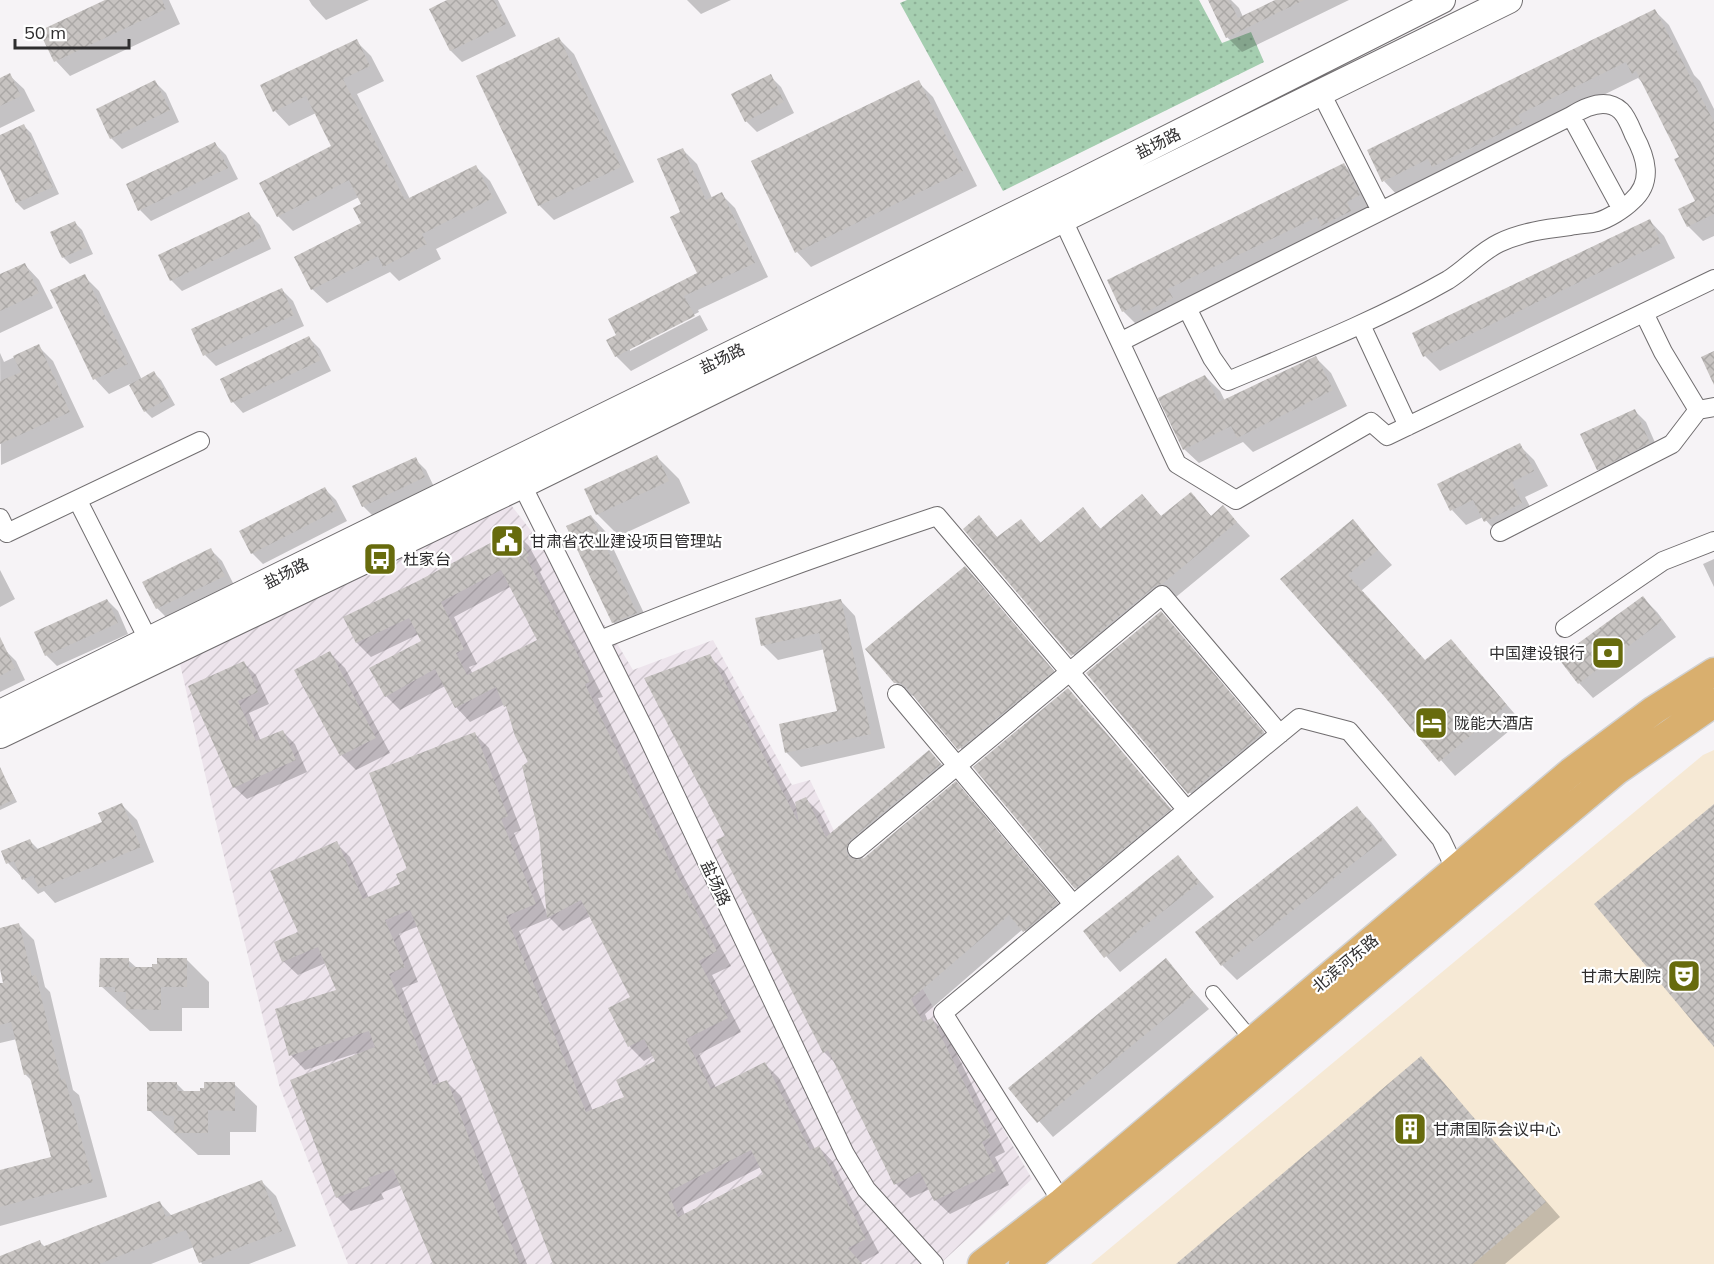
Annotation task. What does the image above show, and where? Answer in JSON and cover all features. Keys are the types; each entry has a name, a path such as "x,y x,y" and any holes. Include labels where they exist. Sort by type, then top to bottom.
{"main road":[{"name":"盐场路","path":"0,735 153,650 519,456 1076,185 1442,0"},
{"name":"盐场路","path":"0,713 153,650 522,485 1509,0"},
{"name":"北滨河东路","path":"1023,1264 1215,1107 1462,883 1571,772 1654,710 1714,672"},
{"name":"北滨河东路","path":"982,1264 1062,1202 1253,1041 1462,883 1714,703"}],"street":[{"path":"1321,93 1381,211"},
{"path":"1120,342 1187,308 1571,116 1585,107 1594,104 1614,106 1622,112 1644,153 1647,165 1646,178 1641,191 1632,201 1598,222 1526,232 1497,244 1450,279 1361,325 1228,381 1212,358 1187,308"},
{"path":"1571,116 1621,208"},
{"path":"1063,220 1177,464 1236,500 1371,422 1387,436 1714,279"},
{"path":"1500,532 1672,444 1706,408 1663,352 1644,313"},
{"path":"1361,325 1408,426"},
{"path":"0,518 7,533 200,441"},
{"name":"盐场路","path":"522,485 645,731 844,1154 866,1189 934,1264"},
{"path":"78,501 153,650"},
{"path":"600,640 721,592 937,516 1187,810"},
{"path":"1566,628 1663,561 1714,541"},
{"path":"857,849 1162,595 1280,734"},
{"path":"897,694 1073,904"},
{"path":"1062,1202 943,1013 1299,718 1349,731 1441,839 1462,883"},
{"path":"1213,993 1253,1041"}],"shaded area":[{"path":"511,505 612,635 633,670 713,640 792,785 810,780 844,852 1032,1179 940,1264 348,1264 279,1085 178,655"},
{"path":"1714,750 1714,1264 1091,1264 1703,755"}],"green space":[{"path":"907,0 1199,0 1222,43 1251,32 1264,62 1003,191 900,3"}],"building":[{"path":"105,0 162,0 166,9 54,62 39,31"},
{"path":"447,0 494,0 506,24 450,51 429,9"},
{"path":"1208,0 1229,0 1238,18 1275,0 1304,0 1226,38"},
{"path":"1655,9 1714,122 1714,214 1687,227 1678,209 1695,201 1674,159 1679,157 1636,71 1632,74 1626,62 1518,115 1522,123 1432,167 1428,159 1382,182 1367,150"},
{"path":"559,37 621,167 538,206 476,76"},
{"path":"357,39 370,66 343,79 405,200 476,165 493,198 422,234 427,244 383,267 378,256 311,290 294,257 361,223 353,208 361,204 349,180 277,217 259,183 331,146 306,96 273,112 260,85"},
{"path":"10,73 21,96 0,106 0,78"},
{"path":"771,74 784,102 745,122 731,94"},
{"path":"155,80 170,110 110,139 96,109"},
{"path":"919,80 963,171 795,253 751,161"},
{"path":"24,124 53,187 16,203 0,169 0,135"},
{"path":"215,142 228,168 138,211 126,184"},
{"path":"683,148 706,200 722,192 755,263 684,296 695,316 615,357 606,340 616,335 608,319 697,273 670,217 680,212 657,159"},
{"path":"1344,163 1360,195 1347,202 1351,211 1321,226 1317,217 1168,289 1173,298 1144,313 1139,304 1122,312 1107,280"},
{"path":"249,212 261,238 170,281 158,255"},
{"path":"1650,219 1661,243 1423,357 1412,333"},
{"path":"75,221 87,247 62,258 50,232"},
{"path":"25,263 39,293 0,311 0,274"},
{"path":"85,274 128,364 93,380 50,290"},
{"path":"282,288 294,315 203,356 191,329"},
{"path":"309,336 321,360 231,403 220,379"},
{"path":"39,344 70,412 0,444 0,381 21,372 13,356"},
{"path":"1714,351 1714,385 1701,357"},
{"path":"1316,356 1333,390 1237,438 1231,426 1183,450 1158,398 1205,375 1219,402"},
{"path":"154,371 169,398 144,412 129,385"},
{"path":"1635,409 1650,443 1597,470 1580,434"},
{"path":"1520,443 1534,471 1512,482 1522,503 1484,522 1473,500 1450,511 1437,484"},
{"path":"657,455 669,481 596,515 584,489"},
{"path":"416,457 425,477 362,507 352,486"},
{"path":"325,487 337,510 251,554 239,531"},
{"path":"1191,492 1211,516 1223,505 1237,522 1071,656 963,529 979,515 997,537 1021,519 1040,543 1083,507 1100,529 1142,494 1161,516"},
{"path":"591,515 637,613 612,623 566,526"},
{"path":"1353,519 1378,550 1348,575 1425,660 1451,639 1507,705 1439,762 1280,579"},
{"path":"515,530 529,556 526,557 581,661 590,682 585,684 670,861 717,951 699,961 728,1018 686,1039 711,1089 765,1062 810,1150 819,1146 866,1239 848,1248 862,1264 553,1264 500,1127 410,910 385,920 405,967 389,974 433,1085 447,1080 494,1204 520,1264 433,1264 393,1169 368,1178 371,1185 336,1198 290,1080 375,1047 369,1031 289,1056 275,1009 336,990 318,947 282,962 274,942 298,932 270,871 337,841 363,899 400,884 396,874 407,869 369,773 475,732 508,816 501,819 536,904 506,916 586,1112 624,1097 616,1080 655,1061 644,1039 628,1047 608,1008 630,997 581,900 547,918 539,833 522,766 528,762 496,687 455,708 435,669 385,697 369,668 421,641 409,618 356,643 343,617","holes":["501,570 537,640 467,675 456,653 464,649 441,602","751,1150 763,1174 678,1217 668,1192"]},
{"path":"211,548 225,576 156,609 142,582"},
{"path":"965,566 1054,671 958,750 906,687 900,683 894,683 865,649"},
{"path":"1643,596 1662,621 1578,684 1558,658"},
{"path":"107,599 118,623 45,656 34,632"},
{"path":"841,599 871,734 785,753 779,724 837,711 819,633 761,646 755,618"},
{"path":"1161,611 1264,732 1188,794 1086,673"},
{"path":"0,637 15,668 0,676"},
{"path":"330,651 376,738 340,756 294,670"},
{"path":"710,654 799,823 795,802 806,797 826,837 929,750 941,764 850,840 846,850 849,857 858,860 864,858 956,781 1058,903 1023,932 1009,915 911,999 923,1022 932,1018 991,1137 982,1142 996,1171 934,1201 920,1172 894,1185 828,1050 823,1053 716,840 725,836 644,678"},
{"path":"244,661 258,692 238,701 256,741 283,730 296,760 233,788 188,686"},
{"path":"1068,688 1171,809 1075,889 973,767"},
{"path":"0,767 15,799 0,806"},
{"path":"122,803 141,847 39,889 33,875 22,880 14,861 6,864 1,851 30,839 35,850 102,822 98,813"},
{"name":"甘肃大剧院","path":"1714,804 1714,1047 1594,904"},
{"path":"1357,806 1383,840 1221,966 1195,932"},
{"path":"1178,855 1200,882 1104,958 1083,931"},
{"path":"19,923 32,976 36,975 61,1080 65,1079 93,1182 0,1207 0,1170 51,1157 29,1074 24,1075 11,1022 0,1025 0,983 3,983 0,969 0,928"},
{"path":"100,958 129,958 129,967 152,967 152,964 157,964 157,958 187,958 187,987 161,987 161,1010 126,1009 126,992 115,992 115,987 99,987"},
{"path":"1166,958 1195,994 1037,1123 1008,1088"},
{"name":"甘肃国际会议中心","path":"1421,1056 1546,1202 1473,1264 1176,1264"},
{"path":"147,1082 177,1082 177,1091 200,1091 200,1088 204,1088 204,1082 235,1082 235,1111 208,1110 208,1133 174,1133 174,1116 163,1115 163,1111 147,1111"},
{"path":"262,1180 282,1231 199,1263 186,1230 99,1264 0,1264 0,1256 40,1240 42,1247 160,1201 166,1217"}],"place":[{"name":"甘肃省农业建设项目管理站","path":"507,541"},
{"name":"杜家台","path":"380,559"},
{"name":"中国建设银行","path":"1608,653"},
{"name":"陇能大酒店","path":"1431,723"},
{"name":"甘肃大剧院","path":"1684,976"},
{"name":"甘肃国际会议中心","path":"1410,1129"}]}
